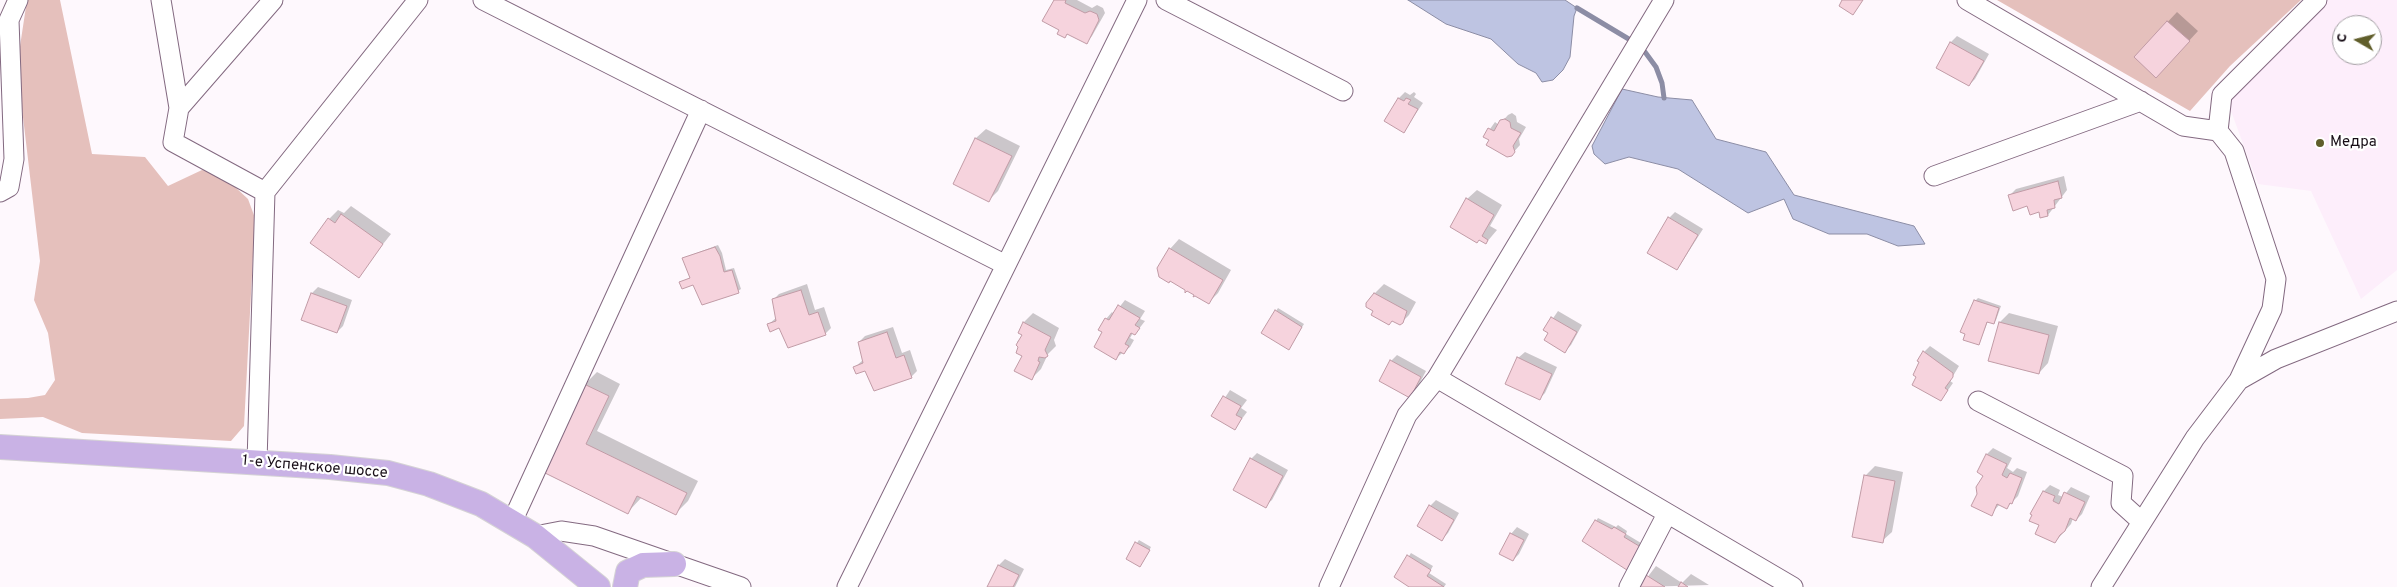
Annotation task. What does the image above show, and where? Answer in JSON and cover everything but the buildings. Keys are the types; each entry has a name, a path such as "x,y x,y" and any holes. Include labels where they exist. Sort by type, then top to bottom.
{"main road":[{"name":"1-е Успенское шоссе","path":"0,447 257,462 388,473 429,484 481,504 534,536 598,587"},
{"path":"624,587 628,572 643,565 674,564"}],"street":[{"path":"0,192 9,186 14,159 9,20 18,0"},
{"path":"161,0 179,108 172,142 265,192"},
{"path":"179,108 273,0"},
{"path":"257,462 265,192 418,0"},
{"path":"483,0 1006,265"},
{"path":"847,587 1137,0"},
{"path":"1166,0 1343,91"},
{"path":"1329,587 1406,415 1437,378 1664,0"},
{"path":"1967,0 2183,126 2218,131 2234,151 2276,279 2272,309 2239,380 2195,438 2101,587"},
{"path":"2218,131 2222,95 2317,0"},
{"path":"1934,176 2141,102"},
{"path":"512,522 701,110"},
{"path":"2239,380 2276,359 2397,312"},
{"path":"1437,378 1792,587"},
{"path":"1978,401 2123,476 2121,503 2142,522"},
{"path":"1629,587 1667,514"},
{"path":"534,536 561,531 594,536 741,587"}],"shaded area":[{"path":"27,0 60,0 92,154 145,157 168,186 202,170 220,173 248,199 255,218 244,426 231,441 82,433 43,417 0,419 0,399 45,395 55,380 48,333 34,300 40,261 17,66"},
{"path":"1997,0 2301,0 2230,66 2190,111"},
{"name":"Медра","path":"2328,0 2397,0 2397,270 2361,299 2311,191 2258,184 2228,103"}],"water":[{"path":"1408,0 1565,0 1577,8 1574,16 1570,57 1563,70 1553,80 1542,82 1536,73 1518,64 1491,39 1446,24"},
{"path":"1622,89 1658,97 1692,100 1716,139 1766,152 1794,195 1914,226 1925,244 1898,246 1867,234 1829,234 1793,219 1784,199 1748,213 1678,169 1629,157 1605,164 1594,154 1592,146"}],"waterway":[{"path":"1577,8 1632,41"},
{"path":"1645,52 1656,67 1662,83 1664,98"}],"place":[{"name":"Медра","path":"2320,143"}]}
